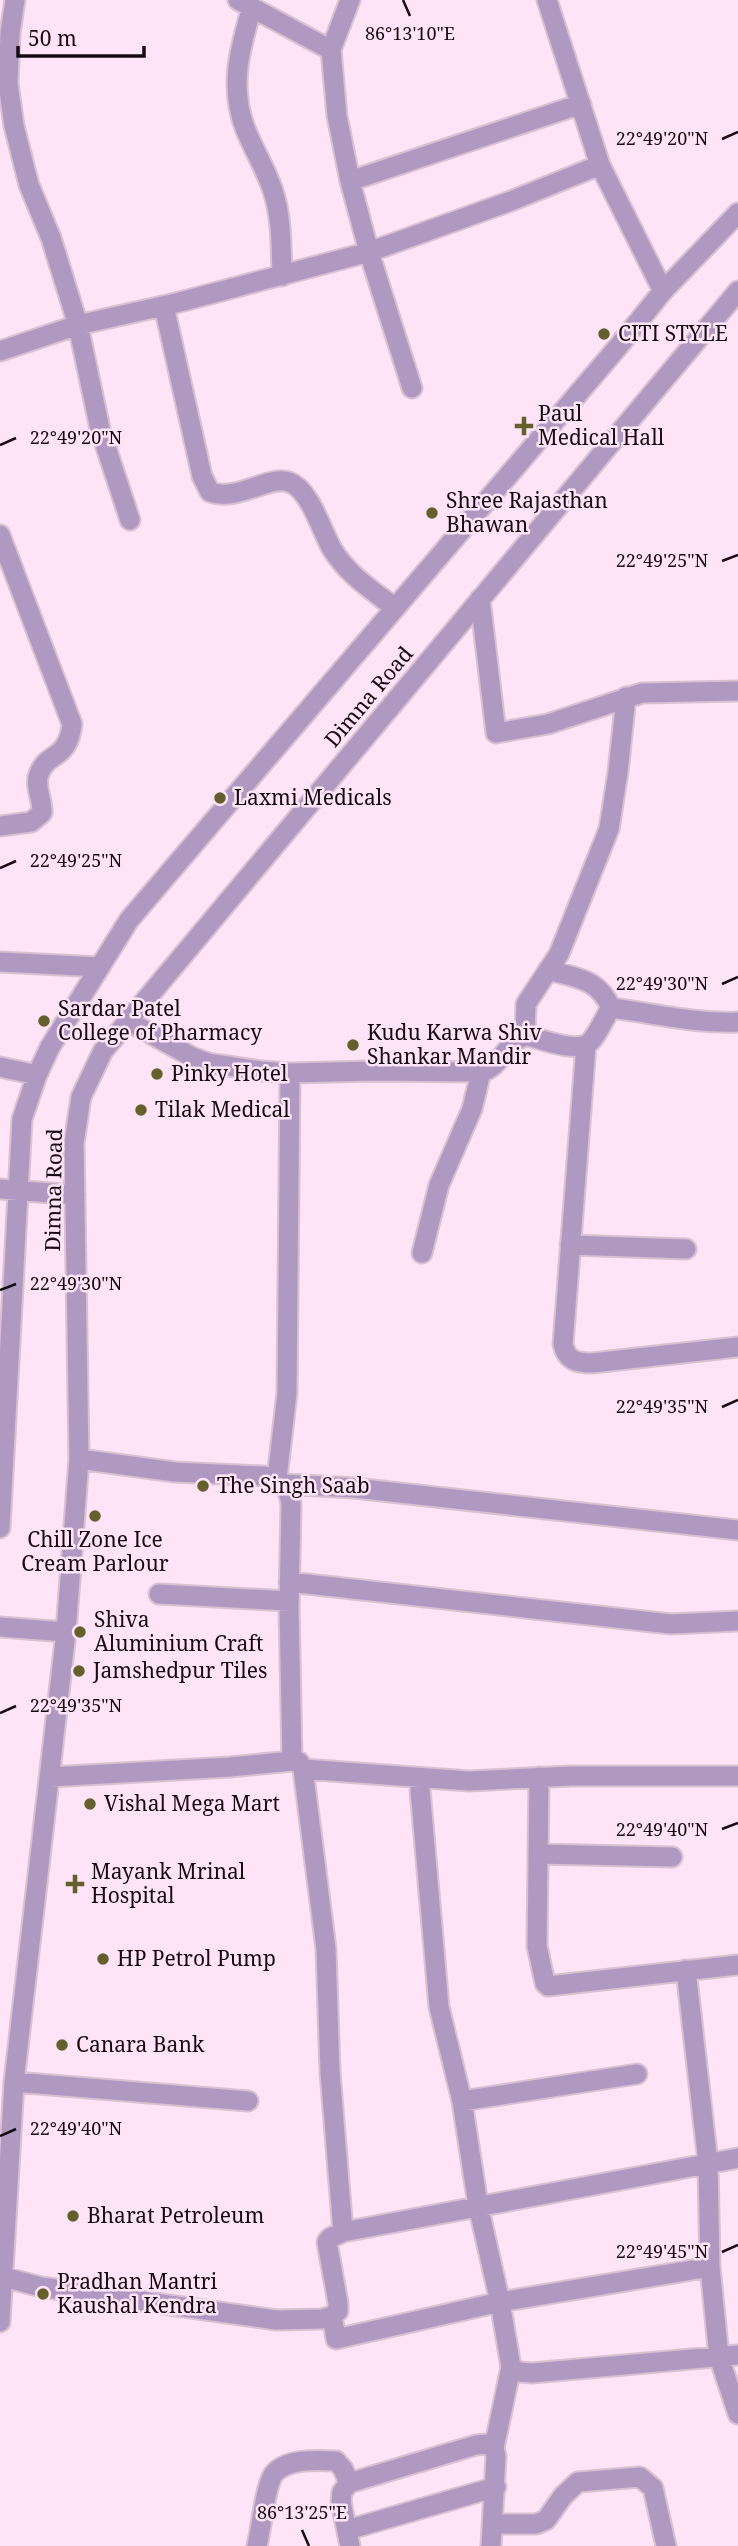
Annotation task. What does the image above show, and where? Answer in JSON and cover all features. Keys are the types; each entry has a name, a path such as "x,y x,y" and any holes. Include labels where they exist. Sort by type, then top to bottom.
{"street":[{"path":"15,0 5,32 14,127 29,184 51,238 78,325 100,429 130,520"},
{"path":"351,0 331,50 337,117 350,181 369,252 412,388"},
{"path":"547,0 600,165 663,292"},
{"path":"282,276 278,212 273,191 245,128 238,104 236,79 245,4 331,50"},
{"path":"350,181 580,104"},
{"path":"0,351 78,325 164,306 369,252 511,201 600,165"},
{"path":"0,1528 6,1318 20,1192 22,1119 37,1074 50,1047 129,920 663,292 738,214"},
{"name":"Dimna Road","path":"0,2322 14,2082 66,1632 79,1459 74,1143 81,1097 103,1051 738,291"},
{"path":"164,306 202,476 210,492 218,495 237,493 289,482 305,495 332,549 348,571 395,608"},
{"path":"0,536 72,724 65,748 42,767 39,773 37,779 43,804 42,813 31,822 0,826"},
{"path":"480,599 496,733 548,724 642,693 738,691"},
{"path":"525,1035 526,1004 558,954 609,829 626,697"},
{"path":"0,962 100,967"},
{"path":"548,970 599,987 611,1008"},
{"path":"128,1021 178,1051 200,1060 261,1071 481,1072 489,1070 509,1046 525,1035 574,1048 586,1045 593,1040 611,1008"},
{"path":"611,1008 707,1022 738,1022"},
{"path":"586,1045 563,1344 565,1353 571,1360 579,1363 592,1363 738,1347"},
{"path":"0,1067 37,1074"},
{"path":"422,1253 439,1185 472,1109 481,1072"},
{"path":"290,1073 287,1393 281,1481 289,1492 291,1504 289,1592 298,1765 326,1949 330,2072 343,2232"},
{"path":"0,1189 75,1195"},
{"path":"570,1245 686,1249"},
{"path":"79,1459 175,1472 263,1476 281,1481 738,1530"},
{"path":"159,1594 289,1592 671,1624 738,1621"},
{"path":"0,1627 66,1632"},
{"path":"50,1777 298,1765 419,1778 482,1781 539,1777 738,1776"},
{"path":"539,1777 537,1946 548,1986 738,1965"},
{"path":"419,1778 439,2007 462,2101 478,2205 500,2302 511,2367 494,2448 496,2487 491,2546"},
{"path":"538,1854 672,1857"},
{"path":"686,1970 708,2163 710,2267 738,2414"},
{"path":"462,2101 637,2074"},
{"path":"14,2082 248,2101"},
{"path":"2,2276 41,2287 276,2320 332,2316 338,2311 338,2303 326,2247 330,2238 343,2232 738,2158"},
{"path":"332,2316 336,2339 500,2302 710,2267"},
{"path":"511,2367 519,2372 532,2373 728,2356"},
{"path":"494,2448 487,2444 476,2445 349,2483 342,2492 341,2502 349,2538 496,2487"},
{"path":"257,2546 268,2488 274,2474 300,2461 336,2461 349,2483"},
{"path":"493,2524 536,2524 546,2520 563,2496 578,2482 640,2477 653,2488 666,2546"}],"place":[{"name":"CITI STYLE","path":"604,334"},
{"name":"Paul Medical Hall","path":"524,426"},
{"name":"Shree Rajasthan Bhawan","path":"432,513"},
{"name":"Laxmi Medicals","path":"220,798"},
{"name":"Sardar Patel College of Pharmacy","path":"44,1021"},
{"name":"Kudu Karwa Shiv Shankar Mandir","path":"353,1045"},
{"name":"Pinky Hotel","path":"157,1074"},
{"name":"Tilak Medical","path":"141,1110"},
{"name":"The Singh Saab","path":"203,1486"},
{"name":"Chill Zone Ice Cream Parlour","path":"95,1516"},
{"name":"Shiva Aluminium Craft","path":"80,1632"},
{"name":"Jamshedpur Tiles","path":"79,1671"},
{"name":"Vishal Mega Mart","path":"90,1804"},
{"name":"Mayank Mrinal Hospital","path":"75,1884"},
{"name":"HP Petrol Pump","path":"103,1959"},
{"name":"Canara Bank","path":"62,2045"},
{"name":"Bharat Petroleum","path":"73,2216"},
{"name":"Pradhan Mantri Kaushal Kendra","path":"43,2294"}]}
